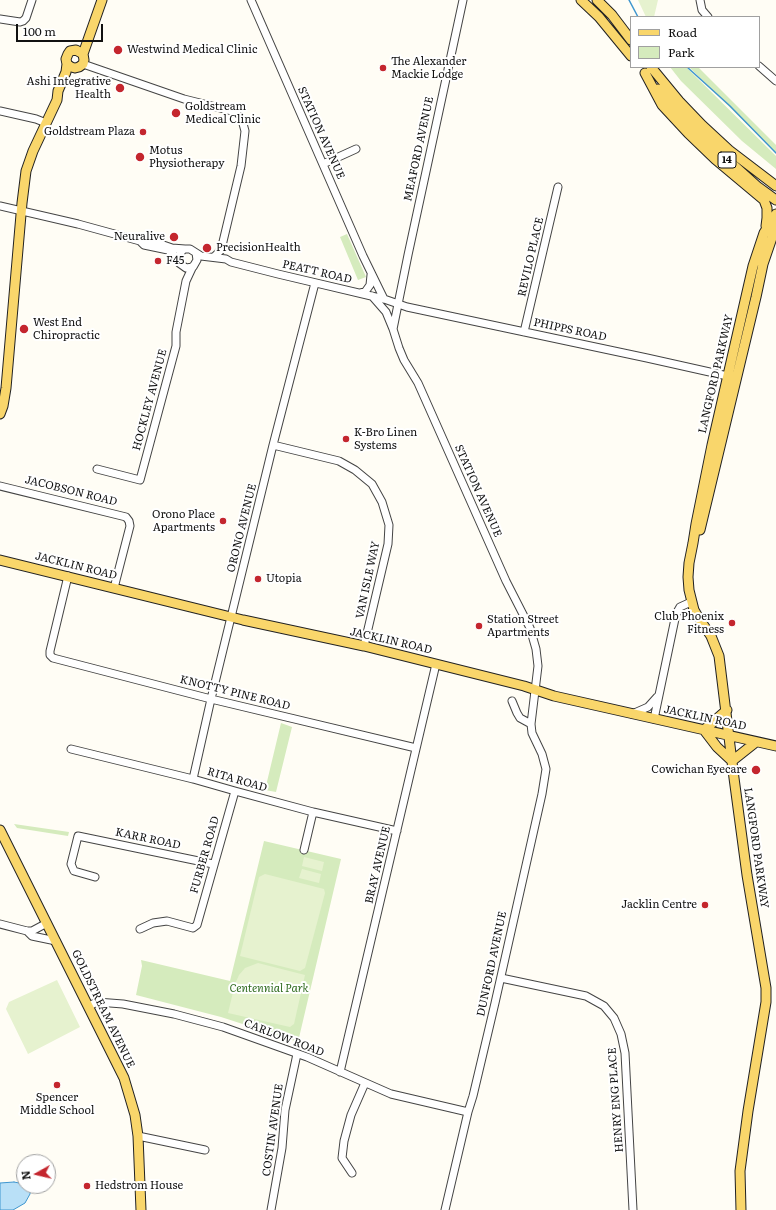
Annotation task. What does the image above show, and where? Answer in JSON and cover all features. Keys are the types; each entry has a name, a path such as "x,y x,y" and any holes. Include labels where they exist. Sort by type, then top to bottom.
{"main road":[{"path":"0,414 6,388 21,211 26,171 33,151 57,100 63,94 102,0"},
{"path":"581,0 599,17 630,55"},
{"path":"597,0 612,15 630,39"},
{"path":"645,69 662,106 715,159 764,200 767,208 767,218 771,234"},
{"name":"14","path":"645,69 729,150 776,186"},
{"name":"14","path":"645,69 675,109 697,132 758,187 776,200"},
{"name":"LANGFORD PARKWAY","path":"771,234 776,214"},
{"name":"LANGFORD PARKWAY","path":"741,1210 740,1171 748,1111 766,1002 766,988 747,875 719,656 712,636 698,617 691,602 688,577 696,524 732,377 753,266 776,226"},
{"name":"JACKLIN ROAD","path":"0,560 232,617 364,646 554,696 776,746"},
{"path":"726,710 704,730 717,747 732,761 756,742"},
{"name":"GOLDSTREAM AVENUE","path":"0,830 124,1078 135,1114 138,1136 141,1210"}],"street":[{"path":"0,19 23,21 26,18 32,0"},
{"name":"STATION AVENUE","path":"251,0 371,275 384,299"},
{"name":"MEAFORD AVENUE","path":"398,304 463,0"},
{"path":"700,0 702,10 707,16"},
{"path":"78,60 166,94 232,111 242,120 245,131 242,159 221,250 214,257"},
{"path":"760,67 776,81"},
{"path":"0,111 36,119 46,123"},
{"path":"323,164 356,149"},
{"name":"REVILO PLACE","path":"524,332 558,187"},
{"name":"PEATT ROAD","path":"0,206 78,224 140,241 144,245 168,250 187,268 207,260 226,262 228,260"},
{"name":"PEATT ROAD","path":"140,241 146,239 172,248 192,249 202,256 228,260 315,283 384,299 398,304"},
{"path":"180,263 180,253 185,249"},
{"path":"221,250 228,260"},
{"path":"194,265 197,257 196,253"},
{"name":"HOCKLEY AVENUE","path":"180,263 186,281"},
{"name":"HOCKLEY AVENUE","path":"97,469 140,480 176,346 176,332 186,281 194,265"},
{"path":"360,293 365,292 370,285 371,275"},
{"name":"ORONO AVENUE","path":"193,779 273,445 315,283"},
{"path":"372,296 386,312 393,329"},
{"name":"STATION AVENUE","path":"398,304 393,329 398,348 418,383 506,581 530,628 536,649 538,666 535,690"},
{"name":"PHIPPS ROAD","path":"398,304 732,377"},
{"name":"VAN ISLE WAY","path":"273,445 339,461 355,470 372,484 382,502 389,525 388,544 364,646"},
{"name":"JACOBSON ROAD","path":"0,486 119,514 126,517 130,526 114,588"},
{"name":"KNOTTY PINE ROAD","path":"68,576 50,647 50,655 57,659 211,699 416,748"},
{"path":"654,719 676,614 680,607 691,602"},
{"name":"BRAY AVENUE","path":"340,1072 436,664"},
{"name":"DUNFORD AVENUE","path":"445,1210 501,978 546,776 545,763 533,737 531,724 535,690"},
{"path":"632,714 648,707 658,695"},
{"path":"512,701 520,718 531,724"},
{"name":"RITA ROAD","path":"71,749 193,779 313,812 397,832"},
{"name":"FURBER ROAD","path":"140,929 153,923 167,921 193,928 197,925 213,864 235,791"},
{"path":"304,850 313,812"},
{"name":"KARR ROAD","path":"95,877 74,871 71,864 78,836 213,864"},
{"path":"0,924 32,931 47,923"},
{"path":"28,931 32,936 56,941"},
{"name":"HENRY ENG PLACE","path":"501,978 586,996 604,1006 614,1018 621,1034 625,1053 633,1210"},
{"name":"CARLOW ROAD","path":"88,1006 97,1002 123,1004 174,1014 223,1027 298,1054 391,1094 468,1112"},
{"name":"COSTIN AVENUE","path":"271,1210 282,1148 285,1110 298,1054"},
{"path":"352,1173 342,1158 344,1141 351,1115 364,1083"},
{"path":"138,1136 205,1150"}],"green space":[{"path":"638,0 658,0 654,16 646,16"},
{"path":"671,68 687,68 776,156 776,169 742,141 681,81"},
{"path":"690,68 699,68 776,145 776,153"},
{"path":"347,234 366,277 358,280 340,237"},
{"path":"281,723 292,727 276,792 265,790"},
{"path":"14,824 69,832 68,836 17,828"},
{"name":"Centennial Park","path":"264,841 341,859 298,1042 221,1017 136,995 142,966 141,960 230,981"},
{"path":"304,857 324,862 322,871 302,866"},
{"path":"302,869 321,874 319,883 299,878"},
{"path":"265,874 324,889 325,893 305,968 300,971 240,956 259,877"},
{"path":"258,963 305,975 294,1024 290,1027 228,1013 235,984 239,975 245,968"},
{"path":"57,980 80,1027 28,1054 6,1009 9,1002"}],"water":[{"path":"16,1182 16,1194 30,1194 25,1203 13,1210 0,1210 0,1183"}],"waterway":[{"path":"629,0 637,16"},
{"path":"688,68 730,106 776,153"}],"place":[{"name":"Westwind Medical Clinic","path":"118,50"},
{"name":"The Alexander Mackie Lodge","path":"383,68"},
{"name":"Ashi Integrative Health","path":"120,88"},
{"name":"Goldstream Medical Clinic","path":"176,113"},
{"name":"Goldstream Plaza","path":"143,132"},
{"name":"Motus Physiotherapy","path":"140,157"},
{"name":"Neuralive","path":"174,237"},
{"name":"PrecisionHealth","path":"207,248"},
{"name":"F45","path":"158,261"},
{"name":"West End Chiropractic","path":"24,329"},
{"name":"K-Bro Linen Systems","path":"346,439"},
{"name":"Orono Place Apartments","path":"223,521"},
{"name":"Utopia","path":"258,579"},
{"name":"Club Phoenix Fitness","path":"732,623"},
{"name":"Station Street Apartments","path":"479,626"},
{"name":"Cowichan Eyecare","path":"756,770"},
{"name":"Jacklin Centre","path":"705,905"},
{"name":"Spencer Middle School","path":"57,1085"},
{"name":"Hedstrom House","path":"87,1186"}]}
